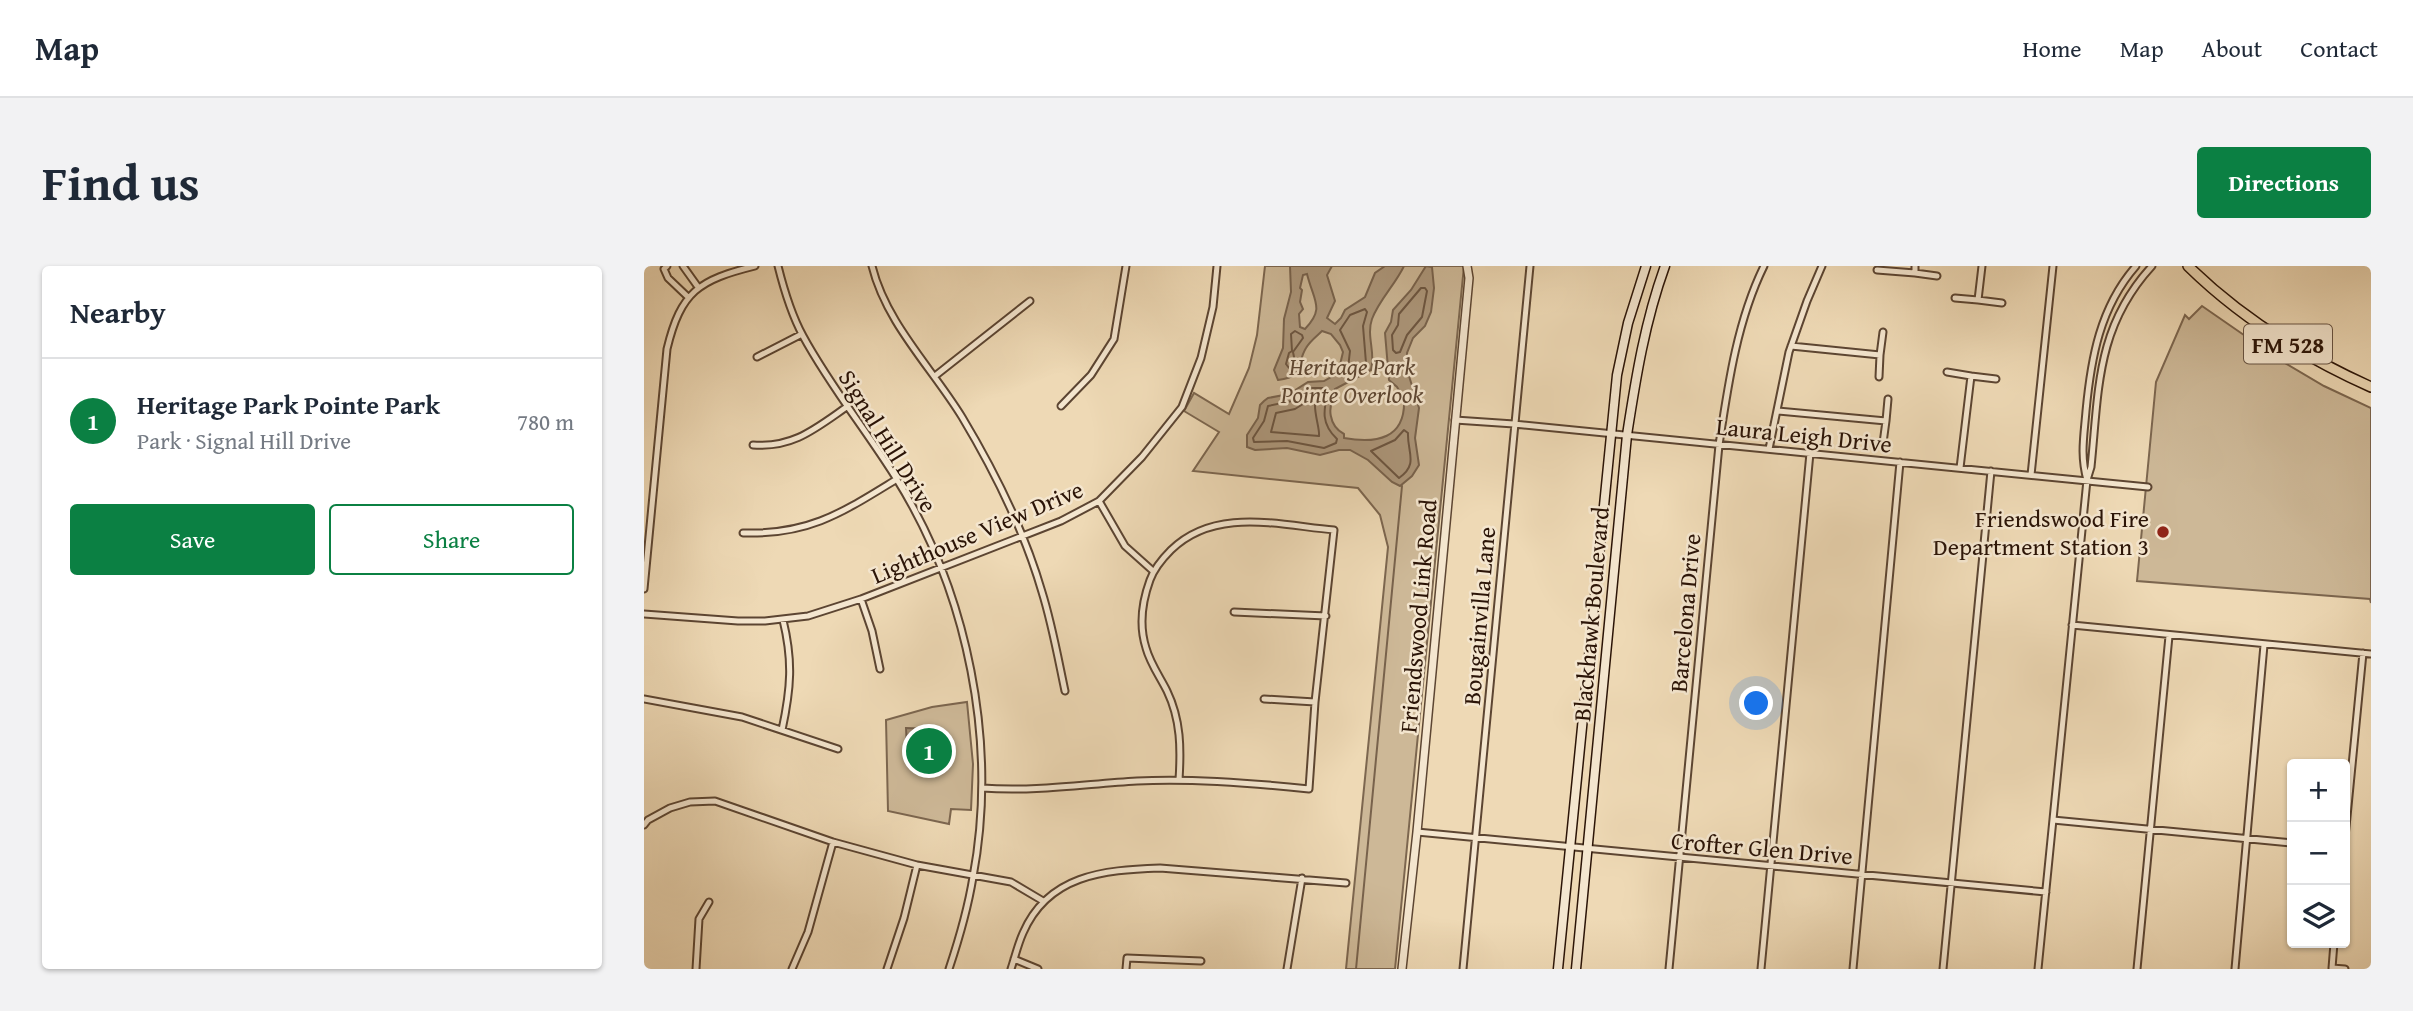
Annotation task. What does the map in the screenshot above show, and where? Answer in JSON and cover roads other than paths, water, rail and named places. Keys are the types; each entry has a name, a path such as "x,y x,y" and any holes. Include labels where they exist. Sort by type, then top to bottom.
{"main road":[{"name":"Blackhawk Boulevard","path":"1558,969 1617,375 1625,336 1646,266"},
{"name":"Blackhawk Boulevard","path":"1576,969 1627,435 1641,349 1665,266"},
{"name":"FM 528","path":"2188,266 2271,332 2322,363 2371,387"},
{"path":"1592,624 1609,625"},
{"path":"1583,720 1600,722"},
{"path":"1560,954 1577,955"}],"street":[{"path":"667,266 665,274 688,297"},
{"path":"683,266 698,287"},
{"path":"644,589 647,513 667,349 672,329 688,297 698,287 730,272 755,266"},
{"name":"Signal Hill Drive","path":"778,266 791,311 802,334 822,369 897,479 920,522 955,607 967,655 979,736 982,788 974,874 949,969"},
{"path":"872,266 885,301 978,445 1023,536 1042,593 1065,691"},
{"path":"1062,405 1091,375 1114,339 1126,266"},
{"name":"Lighthouse View Drive","path":"644,614 738,621 783,620 808,616 861,599 1023,536 1099,501 1142,457 1182,407 1201,358 1213,307 1217,266"},
{"name":"Friendswood Link Road","path":"1402,969 1469,278 1467,266"},
{"name":"Bougainvilla Lane","path":"1463,969 1530,266"},
{"name":"Barcelona Drive","path":"1669,969 1719,445 1730,374 1746,311 1764,266"},
{"path":"1769,449 1791,346 1822,266"},
{"path":"1915,266 1915,274"},
{"path":"1978,300 1982,266"},
{"path":"2031,475 2053,266"},
{"path":"2087,480 2082,460 2093,354 2104,318 2136,266"},
{"path":"2038,969 2087,480 2091,467 2100,378 2108,339 2126,300 2152,266"},
{"path":"1877,270 1937,276"},
{"path":"1955,298 2001,303"},
{"path":"935,376 1030,302"},
{"path":"1879,377 1883,332"},
{"path":"757,357 802,334"},
{"path":"1791,346 1880,355"},
{"path":"1947,372 1996,379"},
{"path":"1960,468 1971,376"},
{"path":"1883,443 1888,399"},
{"path":"752,445 770,446 791,442 848,406"},
{"path":"1777,411 1886,421"},
{"name":"Laura Leigh Drive","path":"1455,420 2148,487"},
{"path":"1760,969 1810,453"},
{"path":"1853,969 1900,462"},
{"path":"1943,969 1991,471"},
{"path":"743,533 785,532 818,523 839,514 897,479"},
{"path":"1099,501 1125,546 1153,571"},
{"path":"982,788 1042,789 1179,780 1309,789 1315,702 1334,530 1245,522 1210,525 1179,542 1153,571 1145,592 1142,626 1146,649 1169,694 1180,730 1179,780"},
{"path":"861,599 872,631 880,669"},
{"path":"1234,612 1325,615"},
{"path":"782,730 791,682 789,644 783,620"},
{"path":"2072,625 2371,654"},
{"path":"2137,969 2169,636"},
{"path":"2235,969 2264,645"},
{"path":"2346,822 2362,653"},
{"path":"644,699 731,715 838,749"},
{"path":"1264,699 1315,702"},
{"path":"645,819 690,802 715,801 833,842 917,865 1011,882 1042,901"},
{"path":"2053,820 2287,843"},
{"name":"Crofter Glen Drive","path":"1417,832 2046,892"},
{"path":"792,969 808,932 833,842"},
{"path":"887,969 904,918 917,865"},
{"path":"1011,969 1022,934 1042,901 1076,879 1160,868 1346,883"},
{"path":"1287,969 1302,878"},
{"path":"696,969 699,919 709,902"},
{"path":"2334,948 2332,968 2345,969"},
{"path":"1126,969 1127,958 1201,961"},
{"path":"1014,960 1038,969"}],"water":[{"path":"1290,266 1332,266 1327,275 1335,301 1327,318 1335,324 1345,310 1365,297 1375,273 1385,266 1404,266 1379,305 1370,325 1371,370 1335,389 1337,394 1330,410 1332,421 1344,434 1344,438 1378,439 1387,436 1400,423 1404,399 1389,380 1385,333 1393,310 1411,290 1426,266 1432,267 1434,288 1431,312 1425,326 1413,338 1407,353 1409,376 1419,408 1415,438 1419,465 1412,476 1400,486 1368,460 1350,450 1320,455 1287,448 1255,450 1247,447 1247,435 1258,418 1260,405 1264,401 1289,394 1308,382 1324,381 1338,373 1343,352 1331,334 1322,331 1306,348 1296,373 1278,380 1274,370 1283,348 1284,319 1291,292","holes":["1307,274 1316,310 1305,329 1300,327 1299,314 1303,309 1300,288 1303,275"]},
{"path":"906,728 931,729 929,740 918,738 914,741 913,748 907,747"}],"waterway":[{"path":"1356,969 1402,486"}],"place":[{"name":"Friendswood Fire Department Station 3","path":"2163,532"},
{"name":"Heritage Park Pointe Park","path":"929,751"}],"park label":[{"name":"Heritage Park Pointe Overlook","path":"1352,380"}]}
